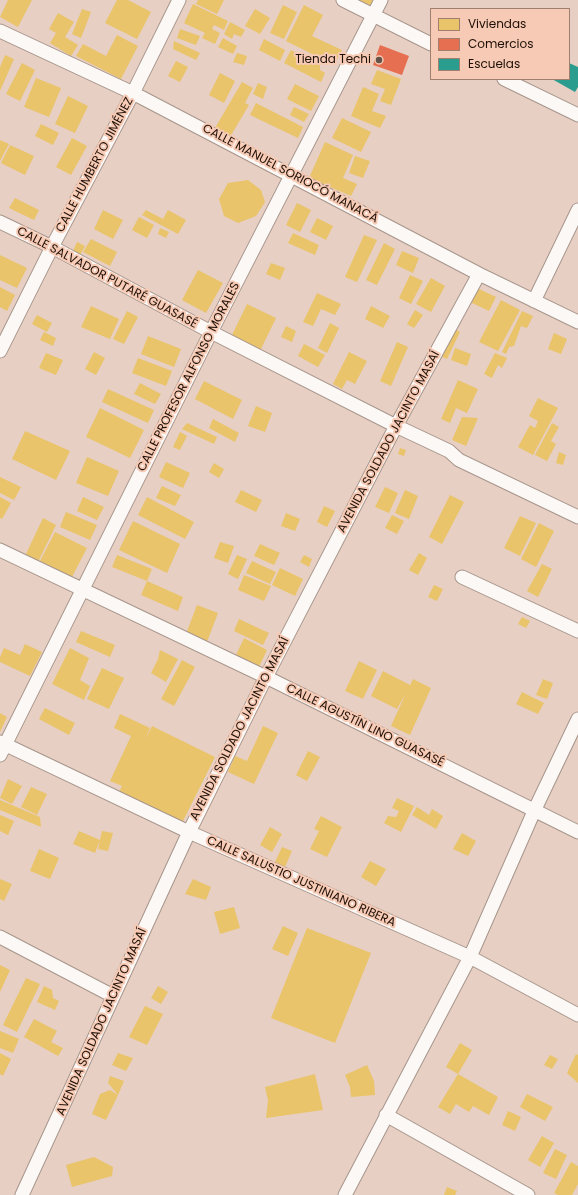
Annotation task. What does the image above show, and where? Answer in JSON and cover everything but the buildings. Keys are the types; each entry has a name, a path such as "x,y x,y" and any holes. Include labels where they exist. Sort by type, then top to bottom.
{"street":[{"name":"CALLE HUMBERTO JIMÉNEZ","path":"0,351 52,247 134,93 179,0"},
{"path":"343,0 372,16 430,44"},
{"name":"CALLE PROFESOR ALFONSO MORALES","path":"2,747 83,590 211,332 381,0"},
{"name":"CALLE MANUEL SORIOCÓ MANACÁ","path":"0,31 134,93 292,174 479,274 578,322"},
{"path":"506,80 578,115"},
{"path":"534,300 578,210"},
{"name":"CALLE SALVADOR PUTARÉ GUASASÉ","path":"0,222 52,247 211,332 396,426 449,451 459,460 578,517"},
{"name":"AVENIDA SOLDADO JACINTO MASAÍ","path":"22,1195 92,1046 113,996 189,832 266,677 396,426 479,274"},
{"name":"CALLE AGUSTÍN LINO GUASASÉ","path":"0,550 266,677 535,809 578,832"},
{"path":"462,577 578,631"},
{"path":"345,1195 470,957 535,809 578,719"},
{"name":"CALLE SALUSTIO JUSTINIANO RIBERA","path":"2,747 470,957 578,1015"},
{"path":"0,938 113,996"},
{"path":"386,1115 528,1195"}],"place":[{"name":"Tienda Techi","path":"379,60"}]}
